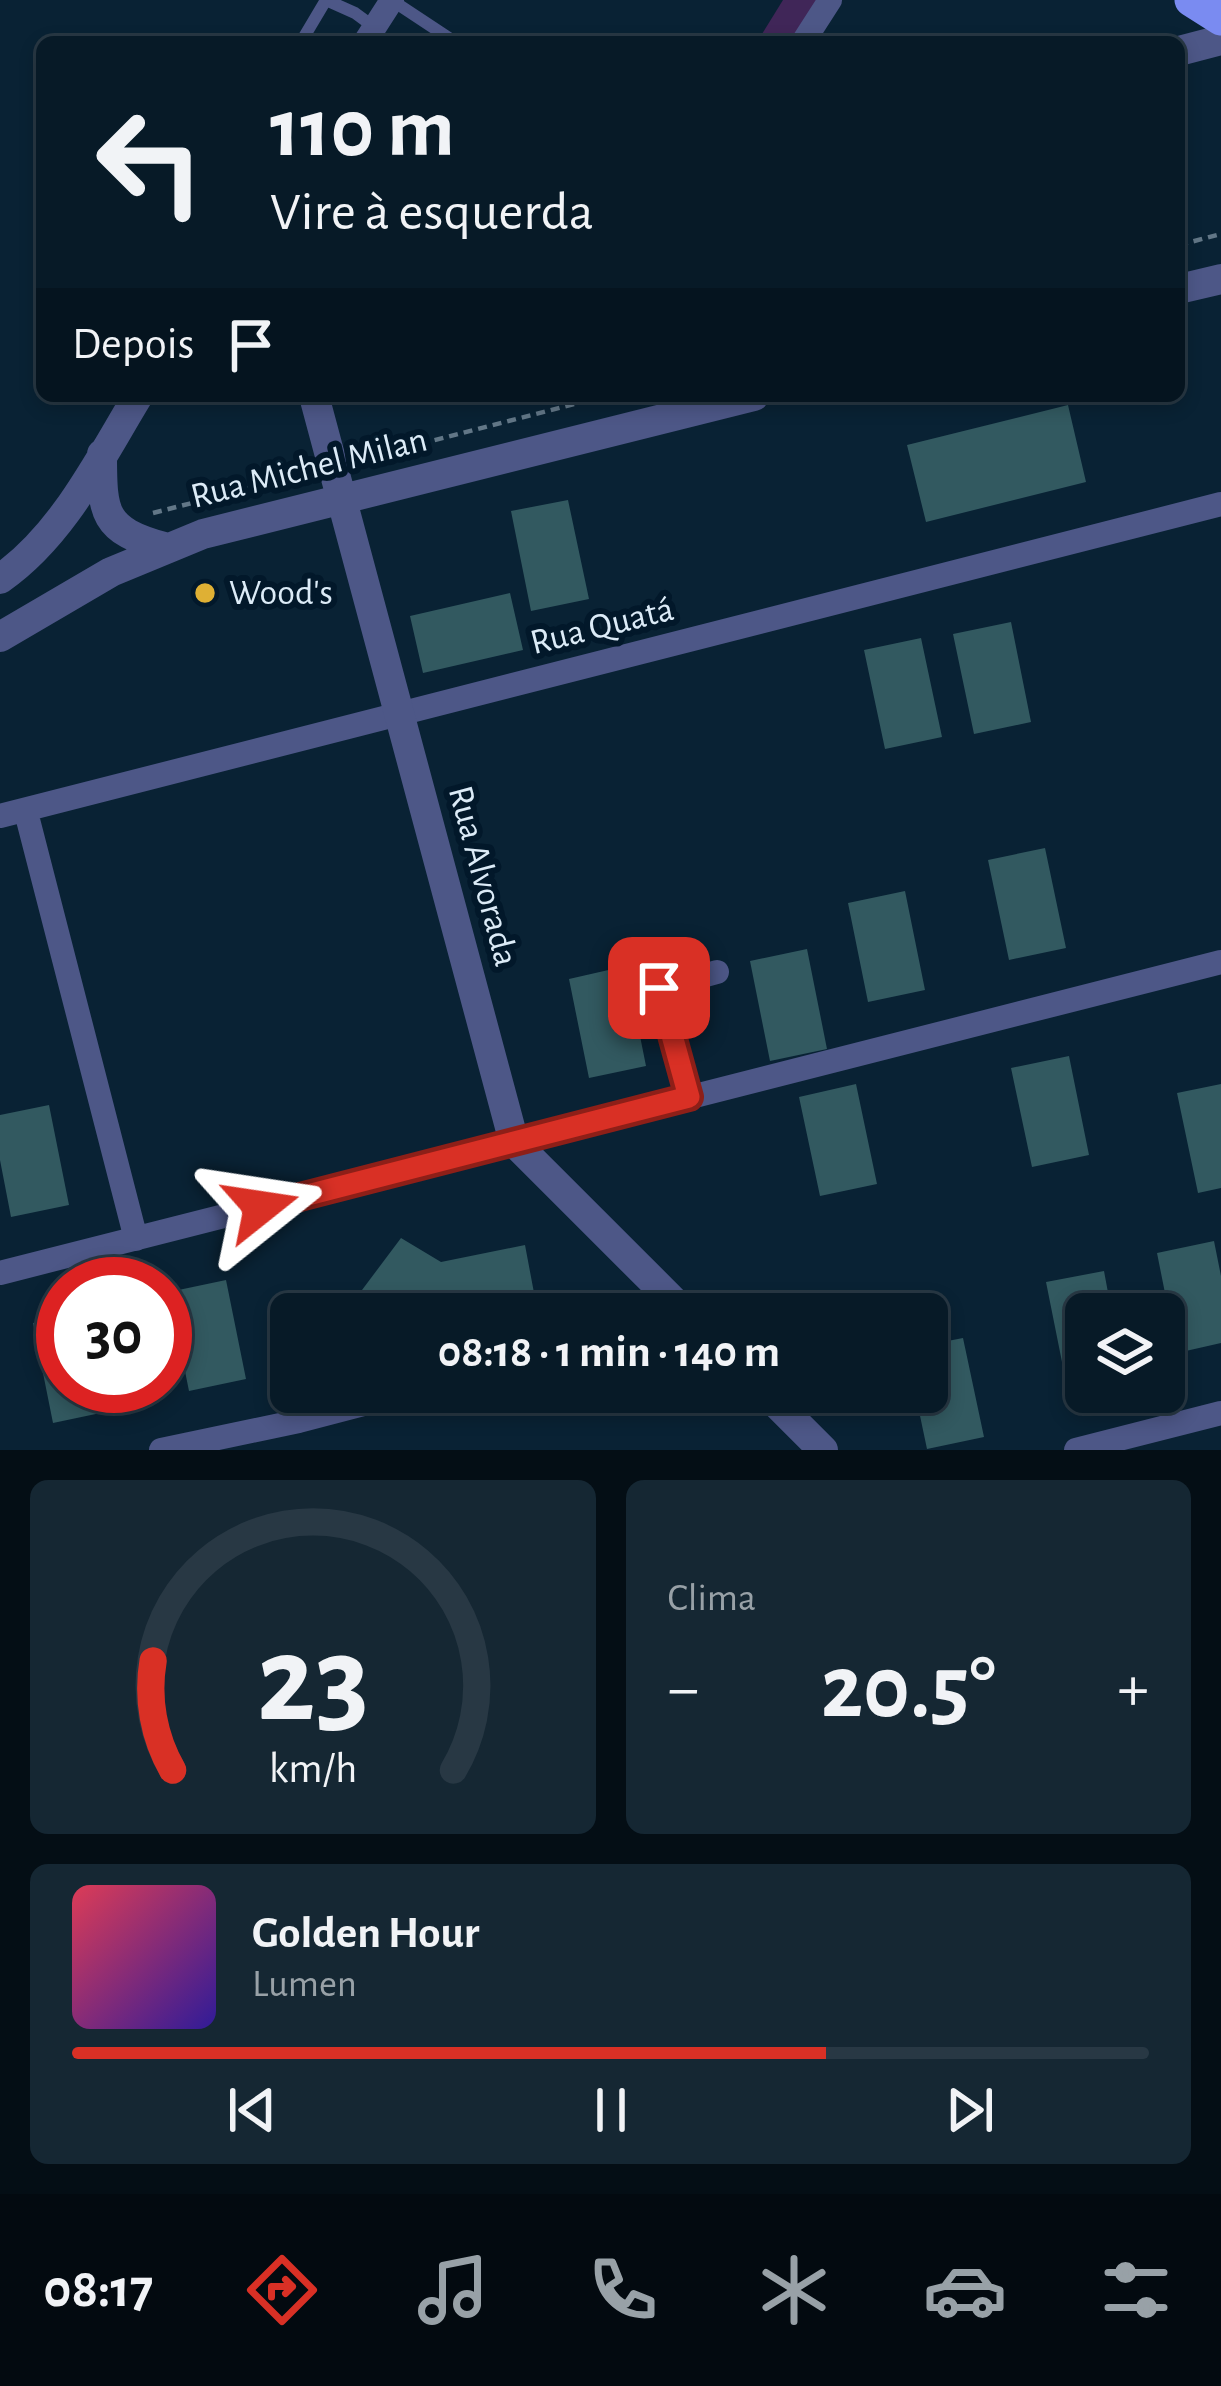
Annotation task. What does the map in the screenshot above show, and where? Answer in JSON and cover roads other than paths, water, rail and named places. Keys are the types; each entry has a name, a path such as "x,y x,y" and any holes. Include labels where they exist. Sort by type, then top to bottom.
{"main road":[{"path":"1191,0 1221,19"}],"street":[{"path":"369,34 392,0"},
{"path":"807,36 830,0"},
{"path":"1185,49 1221,40"},
{"path":"1185,288 1221,279"},
{"path":"0,579 59,521 134,402"},
{"name":"Rua Alvorada","path":"316,402 514,1142"},
{"name":"Rua Michel Milan","path":"0,637 164,547 730,402"},
{"path":"102,454 104,509 112,523 131,538 164,547"},
{"name":"Rua Quatá","path":"13,814 1221,504"},
{"path":"13,814 136,1239"},
{"path":"0,1273 1221,962"},
{"path":"689,1097 659,988 718,972"},
{"path":"514,1142 665,1293"},
{"path":"161,1450 330,1413"},
{"path":"786,1413 823,1450"},
{"path":"1076,1450 1221,1414"}],"lane":[{"path":"305,36 326,0 356,13 369,34"},
{"path":"392,0 446,36"}],"place":[{"name":"Wood's","path":"205,593"}]}
